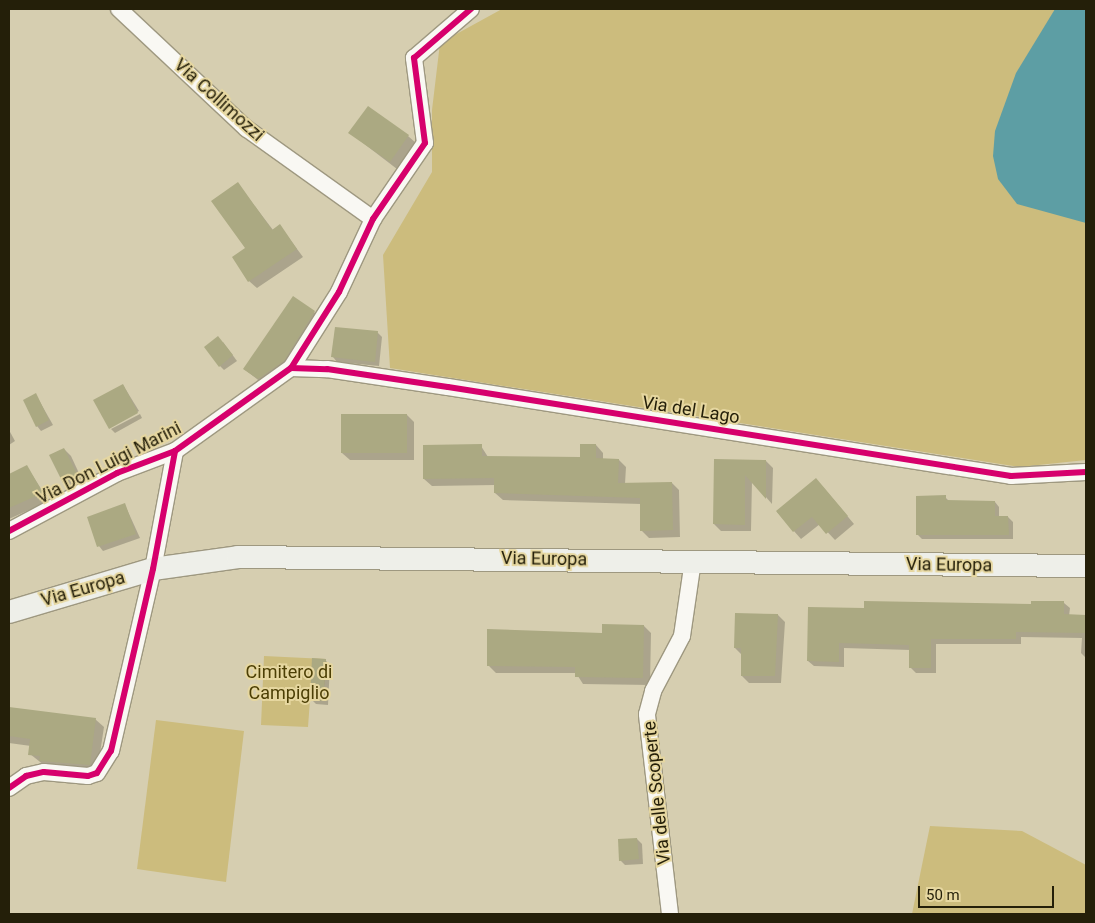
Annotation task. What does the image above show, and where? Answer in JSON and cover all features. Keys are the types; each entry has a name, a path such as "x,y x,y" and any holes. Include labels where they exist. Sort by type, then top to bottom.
{"main road":[{"name":"Via Europa","path":"9,612 153,569 238,557 1086,566"}],"street":[{"name":"Via Collimozzi","path":"119,9 247,129 373,219"},
{"name":"Via Don Luigi Marini","path":"9,531 117,473 175,451 290,368 339,292 373,219 425,143 414,58 471,9"},
{"name":"Via del Lago","path":"290,368 327,368 1010,476 1086,472"},
{"path":"9,788 26,776 44,772 88,776 97,773 111,751 153,569 175,451"},
{"name":"Via delle Scoperte","path":"670,914 647,714 653,691 682,636 693,561"}],"green space":[{"path":"502,9 1086,9 1086,460 1019,467 390,368 383,255 432,172 432,110 440,43"},
{"name":"Cimitero di Campiglio","path":"264,656 326,659 323,701 310,700 308,727 261,725"},
{"path":"156,720 244,731 226,882 137,869"},
{"path":"930,826 1022,831 1086,865 1086,914 912,914"}],"water":[{"path":"1055,9 1086,9 1086,223 1017,204 998,179 993,156 995,131 1016,73"}],"building":[{"path":"368,106 409,135 390,162 348,133"},
{"path":"238,182 272,230 280,224 297,249 248,282 232,257 245,248 211,201"},
{"path":"293,296 315,311 284,361 258,379 243,369"},
{"path":"335,327 378,331 375,362 331,357"},
{"path":"218,336 233,355 219,367 204,347"},
{"path":"123,384 138,413 109,429 93,400"},
{"path":"36,393 49,420 36,427 23,400"},
{"path":"341,414 407,414 407,453 341,453"},
{"path":"482,444 482,456 580,457 580,444 596,444 596,458 619,459 618,483 672,482 673,530 640,531 640,498 494,493 494,478 423,479 423,445"},
{"path":"64,448 78,476 63,483 49,455"},
{"path":"714,459 766,460 766,499 745,475 745,525 713,524"},
{"path":"27,465 43,493 9,508 9,474"},
{"path":"816,478 848,516 826,534 812,517 793,532 776,511"},
{"path":"946,495 946,500 995,501 995,516 1008,516 1009,535 916,535 916,496"},
{"path":"125,503 136,534 97,547 87,517"},
{"path":"864,601 1031,604 1031,601 1064,601 1064,614 1086,615 1086,633 1016,632 1016,639 931,639 931,668 909,668 909,645 839,643 839,662 807,661 808,607 864,608"},
{"path":"735,613 778,614 775,676 741,676 741,648 734,648"},
{"path":"602,624 644,625 643,678 575,677 575,667 487,666 487,629 602,633"},
{"path":"312,658 326,659 323,701 310,700"},
{"path":"9,707 96,718 90,765 39,761 40,756 28,755 30,739 9,736"},
{"path":"637,838 639,859 619,861 618,839"}],"cycle path":[{"path":"9,531 117,473 175,451 291,368 339,292 373,219 425,143 414,58 471,9"},
{"path":"291,368 327,369 448,387 1011,476 1086,472"},
{"path":"9,788 26,776 44,772 88,776 97,773 111,751 153,569 175,451"}]}
